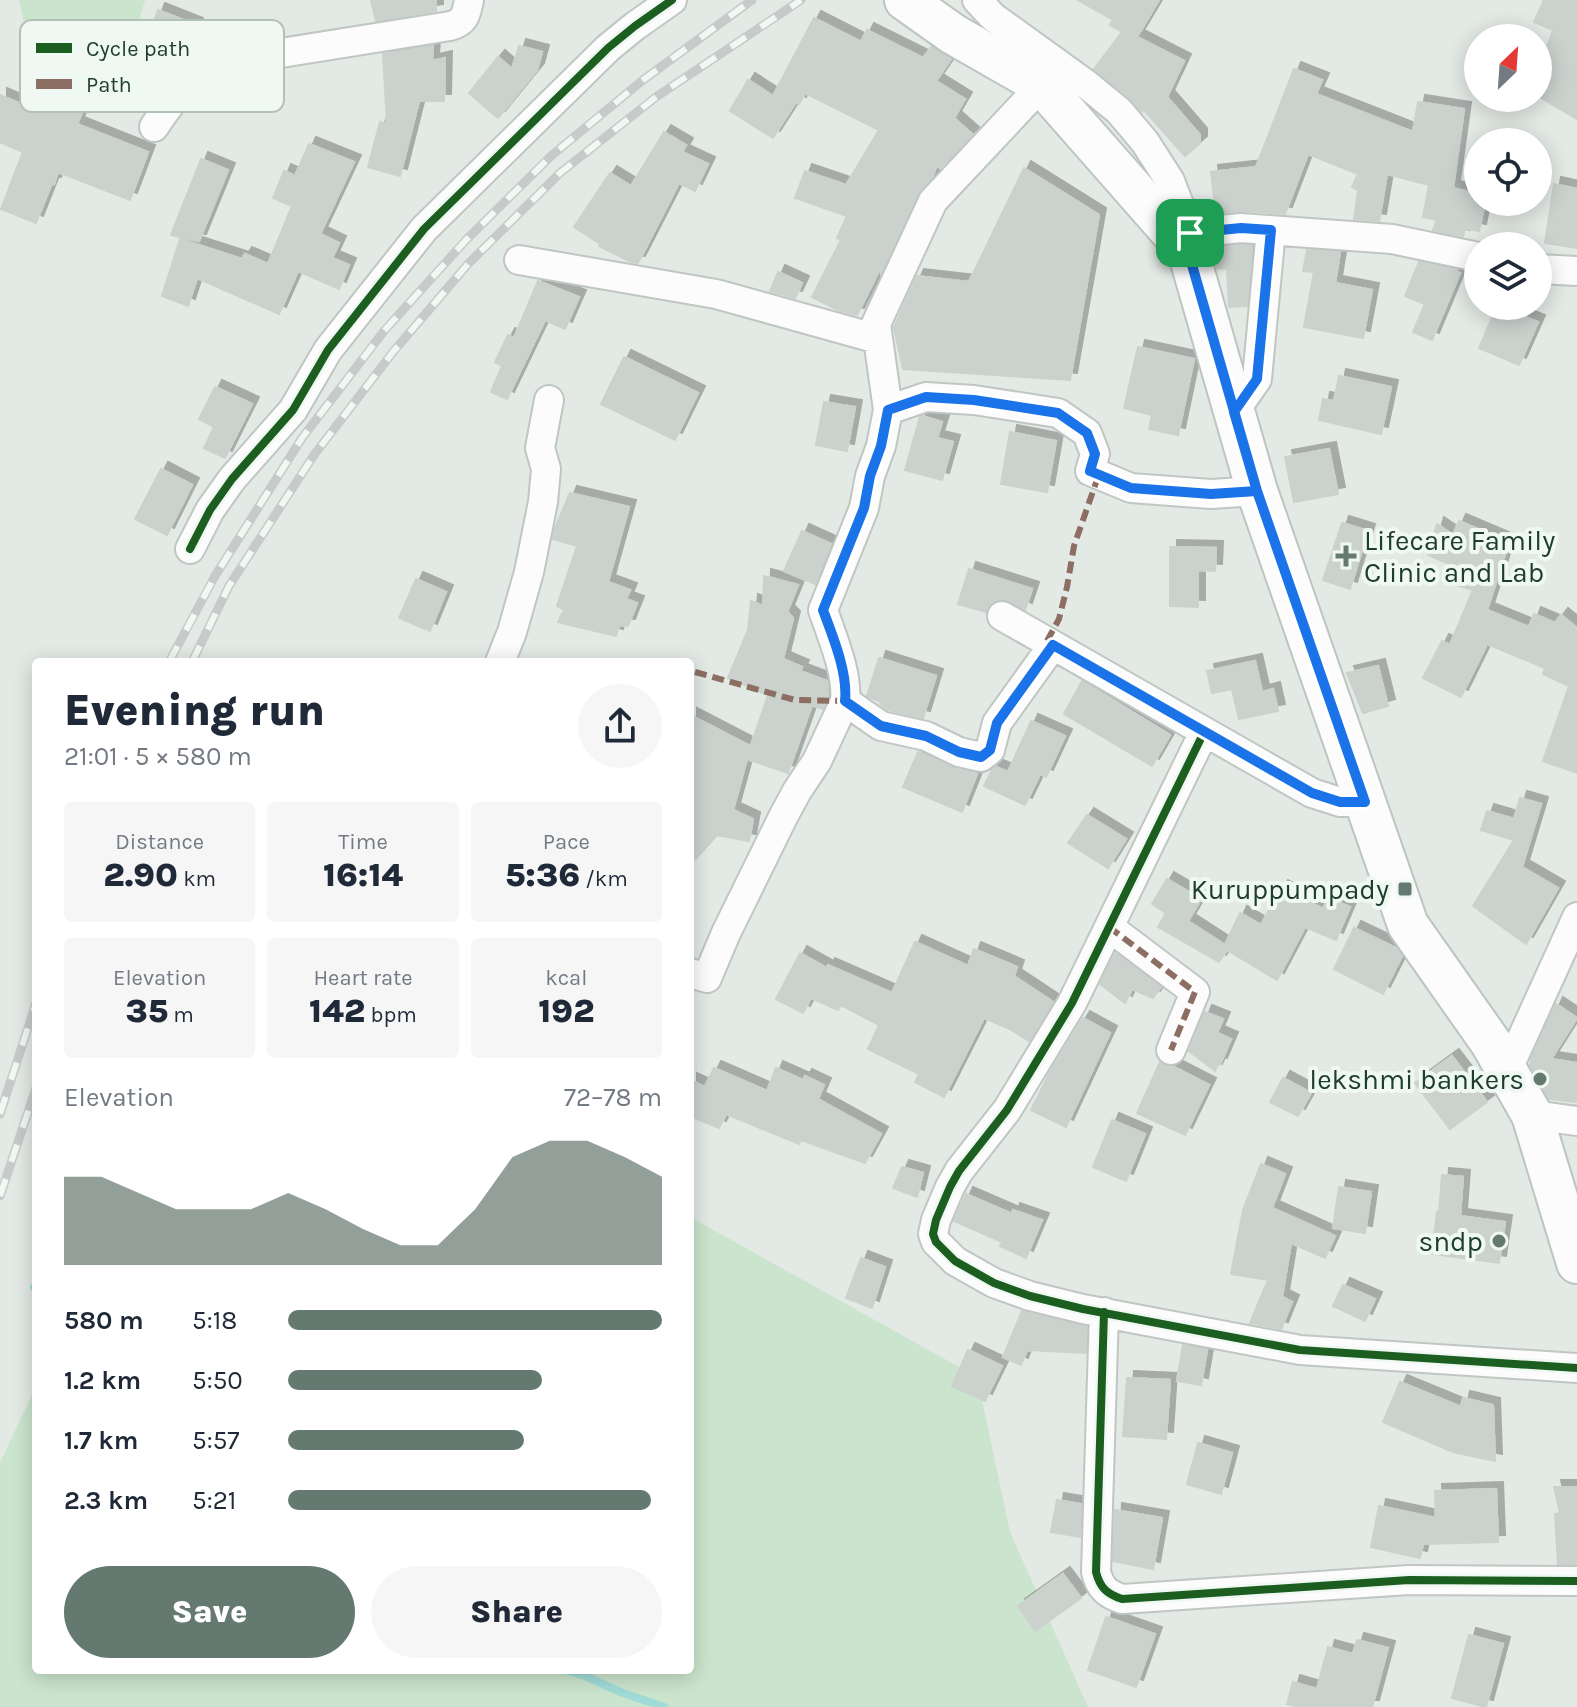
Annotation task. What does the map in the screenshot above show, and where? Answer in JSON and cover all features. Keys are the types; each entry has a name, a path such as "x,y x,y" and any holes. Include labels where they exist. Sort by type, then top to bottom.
{"main road":[{"path":"905,0 953,34 1042,85 1184,241 1257,491 1408,925 1491,1043 1532,1115 1577,1263"}],"street":[{"path":"284,53 460,24 469,0"},
{"path":"190,549 210,510 232,479 287,418 328,350 424,229 608,48 672,0"},
{"path":"977,0 993,17 1119,111 1145,142 1170,181 1184,241 1241,228 1392,239 1464,254"},
{"path":"694,974 707,978 783,817 817,761 845,701 847,689 823,610 864,508 888,410 876,324 933,201 1042,85"},
{"path":"154,127 165,112"},
{"path":"1234,412 1257,379 1271,230"},
{"path":"519,260 716,294 878,339"},
{"path":"1552,271 1577,271"},
{"path":"888,410 926,397 974,400 1058,413 1087,433 1095,454 1090,471 1131,488 1211,494 1257,491"},
{"path":"502,658 529,572 540,516 546,469 540,448 549,400"},
{"path":"1002,616 1312,793 1340,802 1365,802"},
{"path":"845,701 881,726 926,736 959,752 981,757 990,750 997,723 1053,645"},
{"path":"1204,732 1072,1003 1007,1110 959,1171 941,1208 933,1234 936,1242 955,1261 994,1283 1044,1299 1104,1312 1300,1350 1577,1368"},
{"path":"1507,1071 1577,917"},
{"path":"1109,927 1195,992 1171,1050"},
{"path":"1532,1115 1577,1121"},
{"path":"1104,1312 1096,1572 1103,1590 1112,1596 1122,1599 1409,1580 1577,1581"}],"green space":[{"path":"19,0 145,0 139,20 23,20"},
{"path":"694,1219 977,1377 1010,1532 1088,1707 0,1707 0,1463 32,1395 32,1674 694,1674"}],"building":[{"path":"371,0 436,0 436,11 376,21"},
{"path":"1078,0 1159,0 1137,37 1184,61 1167,97 1200,135 1200,143 1185,156 1143,109 1142,112 1130,98 1094,69 1122,32 1110,25 1113,20"},
{"path":"1544,0 1577,0 1577,119 1552,104 1552,24 1534,22"},
{"path":"158,10 183,20 154,20"},
{"path":"814,18 861,42 867,30 923,58 931,47 951,59 936,81 965,99 954,118 972,134 940,168 937,165 932,178 918,193 881,273 880,269 857,315 838,310 812,297 841,240 837,238 847,216 795,198 805,171 846,185 879,130 805,93 773,138 730,111 748,80 773,96"},
{"path":"433,46 432,61 445,58 444,101 419,101 400,176 368,167 380,122 387,124 383,54"},
{"path":"519,46 542,52 537,70 498,118 469,93 498,57 512,69"},
{"path":"1294,69 1322,80 1316,94 1413,132 1418,102 1464,109 1453,188 1464,191 1464,216 1482,216 1479,231 1465,228 1463,237 1433,230 1437,220 1423,217 1429,185 1387,174 1379,221 1354,219 1358,190 1352,187 1358,174 1308,154 1285,214 1221,213 1221,206 1215,207 1211,172 1256,167"},
{"path":"0,95 20,104 20,112 82,112 77,124 148,152 130,200 58,172 36,223 1,209 23,152 0,142"},
{"path":"664,132 686,145 682,152 708,164 695,191 679,183 638,263 631,262 599,246 574,227 610,173 631,186"},
{"path":"309,144 354,162 320,234 339,243 332,258 349,265 339,289 298,271 279,314 197,278 188,306 162,296 180,239 242,259 245,254 268,264 292,206 273,198 284,171 295,176"},
{"path":"201,159 228,170 199,241 171,235"},
{"path":"1024,168 1099,215 1070,380 903,369 894,327 917,276 969,282"},
{"path":"1554,184 1577,189 1577,248 1552,244 1552,232 1547,232 1549,216 1552,216"},
{"path":"1252,246 1247,306 1229,307 1227,269 1217,268 1218,247"},
{"path":"1307,250 1340,252 1335,283 1372,290 1363,338 1304,327 1314,272 1303,271"},
{"path":"1419,262 1460,273 1432,340 1413,332 1425,304 1405,296"},
{"path":"778,272 802,283 795,298 770,291"},
{"path":"538,281 579,297 565,329 545,320 507,399 491,392 502,366 495,362 508,335 514,338"},
{"path":"1491,320 1538,322 1519,365 1479,348"},
{"path":"1138,347 1194,359 1178,435 1149,429 1152,415 1124,408"},
{"path":"624,357 698,393 675,440 601,404"},
{"path":"1339,376 1391,387 1381,434 1319,420 1323,399 1334,401"},
{"path":"215,387 252,404 225,458 204,448 214,427 199,419"},
{"path":"824,402 855,407 847,451 816,445"},
{"path":"922,416 942,422 937,438 953,442 942,480 905,470"},
{"path":"1010,432 1056,441 1047,492 1001,484"},
{"path":"1329,449 1338,494 1294,502 1285,457"},
{"path":"161,469 192,485 167,535 135,519"},
{"path":"570,493 629,507 608,582 630,590 626,599 637,603 628,626 619,625 616,636 558,622 564,610 557,606 577,546 553,539"},
{"path":"1459,521 1509,542 1487,610 1529,627 1534,614 1555,623 1561,615 1577,628 1577,773 1543,761 1569,686 1543,674 1545,668 1487,644 1461,697 1423,678 1442,641 1450,645 1473,590 1446,582 1449,564 1428,555 1437,524 1453,535"},
{"name":"Lifecare Family Clinic and Lab","path":"1342,523 1368,531 1350,589 1323,580"},
{"path":"802,531 831,544 815,584 784,571"},
{"path":"1170,547 1216,548 1215,571 1198,570 1198,607 1170,606"},
{"path":"969,569 1032,589 1025,610 1003,599 993,602 986,612 958,604"},
{"path":"764,576 798,585 787,612 793,618 783,659 802,667 800,671 827,681 828,697 823,709 812,705 788,773 747,759 733,810 753,819 749,841 716,835 694,860 694,717 750,746 747,757 768,695 728,678 748,630 751,601 763,606"},
{"path":"416,579 446,592 430,631 399,618"},
{"path":"879,658 936,676 923,718 888,710 881,702 867,696"},
{"path":"1255,661 1262,692 1273,689 1278,711 1239,719 1232,689 1212,693 1207,671"},
{"path":"1378,666 1388,706 1363,713 1347,673"},
{"path":"1082,681 1170,735 1152,766 1064,714"},
{"path":"1031,721 1065,736 1046,777 1040,774 1025,805 984,786 996,767 1008,772"},
{"path":"918,752 977,774 962,812 903,787"},
{"path":"1520,798 1541,804 1522,867 1558,888 1526,944 1473,906 1514,840 1481,830 1487,811 1514,819"},
{"path":"1087,815 1126,839 1108,868 1068,843"},
{"path":"1167,879 1201,899 1188,921 1225,945 1240,913 1261,925 1281,887 1323,909 1328,898 1350,907 1336,940 1305,927 1277,980 1227,950 1219,962 1158,927 1166,913 1152,904"},
{"path":"1354,928 1396,948 1402,956 1383,994 1334,969"},
{"path":"915,942 968,966 974,949 1017,967 1014,976 1053,1002 1029,1041 984,1018 944,1097 915,1082 919,1074 868,1049 879,1025 841,1005 838,1010 811,998 803,1013 776,999 800,953 827,968 828,965 892,993"},
{"path":"1115,953 1161,987 1153,998 1132,989 1125,1003 1100,984"},
{"path":"1556,1004 1577,1018 1551,1059 1577,1063 1577,1102 1549,1099 1530,1066"},
{"path":"1205,1012 1223,1019 1217,1033 1231,1039 1215,1071 1189,1051"},
{"path":"1083,1018 1110,1033 1066,1127 1031,1110"},
{"path":"1452,1056 1487,1102 1450,1129 1415,1083"},
{"path":"1160,1062 1209,1085 1185,1135 1137,1113"},
{"path":"714,1068 767,1091 776,1068 824,1085 818,1099 881,1134 865,1163 801,1140 799,1144 726,1114 719,1128 694,1118 694,1082 705,1087"},
{"path":"1283,1078 1311,1093 1298,1116 1270,1102"},
{"path":"1112,1120 1145,1134 1126,1181 1093,1167"},
{"path":"1261,1164 1285,1174 1272,1208 1335,1236 1325,1258 1291,1243 1282,1297 1292,1302 1281,1329 1250,1323 1268,1280 1231,1274 1243,1210"},
{"path":"902,1167 923,1173 917,1197 893,1188"},
{"path":"1442,1175 1463,1177 1460,1216 1505,1222 1499,1263 1432,1254"},
{"path":"1339,1187 1371,1192 1365,1233 1333,1228"},
{"path":"966,1194 1012,1214 1013,1210 1042,1220 1026,1258 1000,1246 1002,1242 954,1221"},
{"path":"861,1258 885,1267 872,1308 846,1298"},
{"path":"1343,1285 1375,1299 1365,1321 1333,1306"},
{"path":"1022,1311 1087,1327 1086,1353 1027,1350 1021,1365 1003,1357"},
{"path":"1183,1345 1207,1350 1201,1385 1177,1381"},
{"path":"968,1350 1002,1366 985,1401 952,1386"},
{"path":"1127,1378 1170,1380 1166,1439 1123,1436"},
{"path":"1400,1382 1461,1407 1463,1398 1493,1405 1495,1461 1453,1452 1383,1422"},
{"path":"1198,1443 1232,1453 1221,1494 1187,1484"},
{"path":"1554,1487 1577,1487 1577,1564 1558,1564 1555,1514 1560,1513"},
{"path":"1496,1489 1498,1542 1423,1544 1420,1558 1371,1547 1379,1506 1436,1518 1435,1491"},
{"path":"1057,1500 1081,1504 1080,1537 1051,1532"},
{"path":"1115,1510 1162,1518 1153,1569 1113,1561"},
{"path":"1063,1574 1081,1598 1035,1631 1018,1606"},
{"path":"1106,1617 1155,1634 1136,1687 1088,1670"},
{"path":"1469,1635 1503,1644 1486,1707 1452,1698"},
{"path":"1357,1640 1388,1648 1372,1707 1299,1707 1287,1704 1293,1682 1317,1689 1328,1647 1353,1654"}],"waterway":[{"path":"578,1674 664,1707"}],"railway":[{"path":"171,658 215,576 302,438 384,331 466,240 551,156 643,80 752,0"},
{"path":"194,658 229,586 314,455 393,352 468,264 560,173 656,97 801,0"},
{"path":"0,1114 32,1015"},
{"path":"0,1196 32,1100"}],"marked path":[{"path":"1047,641 1059,619 1074,546 1099,474"},
{"path":"695,672 795,700 845,701"},
{"path":"1109,927 1195,992 1171,1050"}],"cycle path":[{"path":"190,549 210,510 232,479 293,410 328,350 424,229 608,48 672,0"},
{"path":"1204,732 1072,1003 1007,1110 950,1187 936,1220 933,1234 936,1242 955,1261 994,1283 1083,1309 1300,1350 1577,1368"},
{"path":"1104,1312 1096,1572 1102,1586 1112,1595 1122,1599 1409,1580 1577,1581"}],"place":[{"name":"Lifecare Family Clinic and Lab","path":"1346,556"},
{"name":"Kuruppumpady","path":"1405,889"},
{"name":"lekshmi bankers","path":"1540,1079"},
{"name":"sndp","path":"1499,1241"}],"route":[{"path":"1190,233 1190,258 1257,491 1365,802 1340,802 1312,793 1053,645 997,723 990,750 981,757 959,752 926,736 881,726 845,701 847,689 823,610 864,508 888,410 926,397 974,400 1058,413 1087,433 1095,454 1090,471 1131,488 1211,494 1257,491 1234,412 1257,379 1271,230 1241,228 1190,233"}]}
